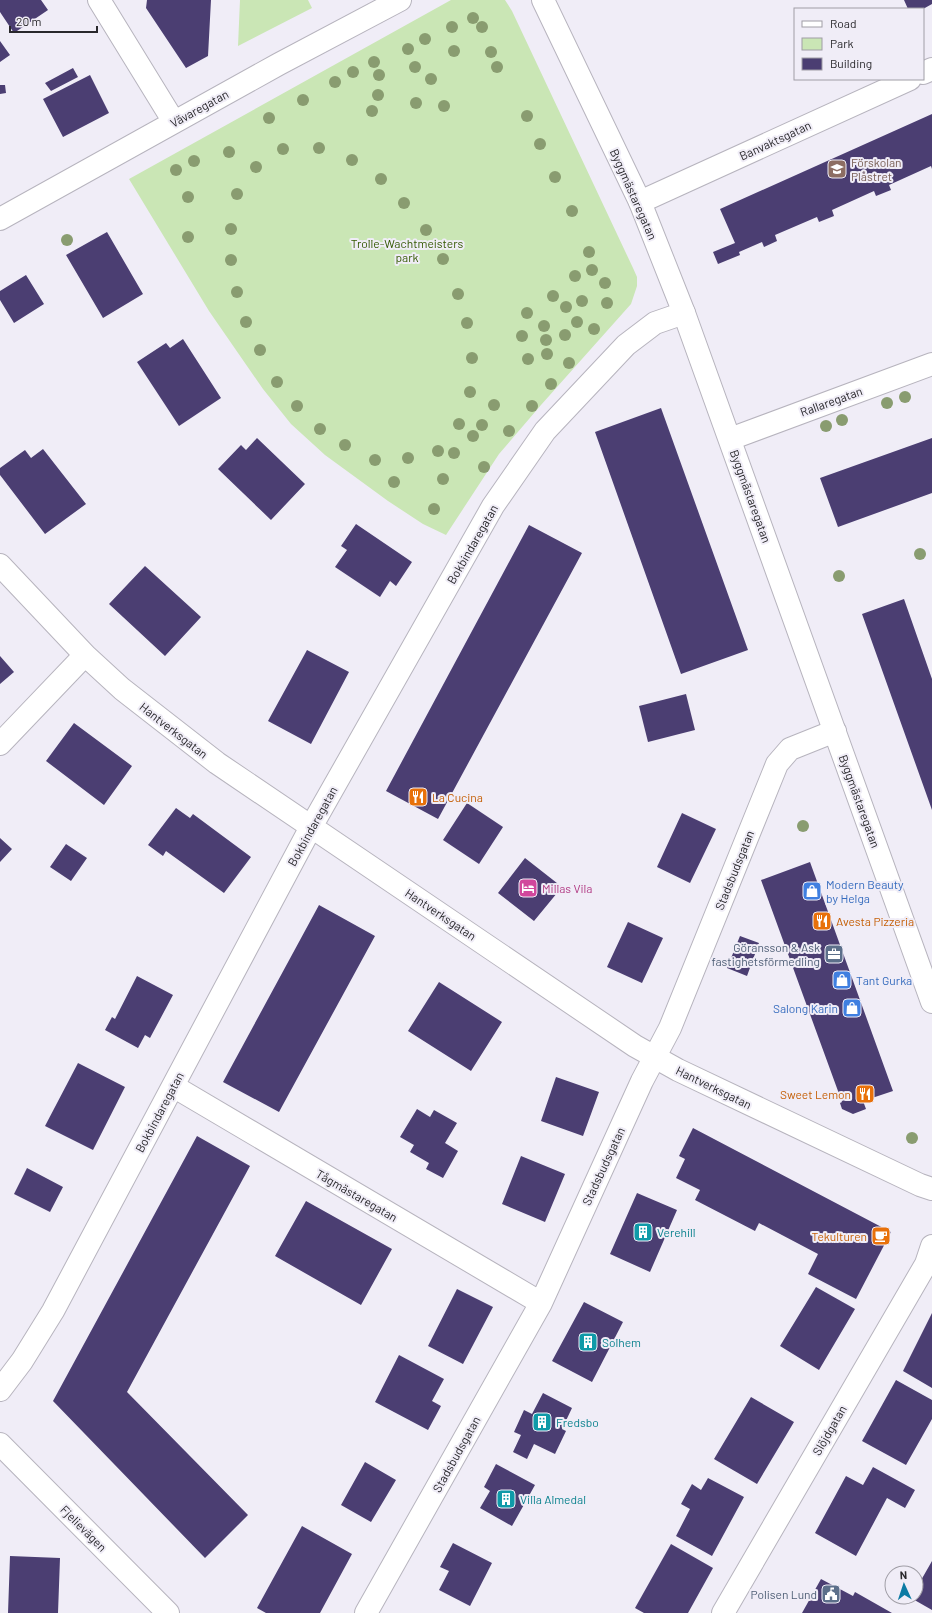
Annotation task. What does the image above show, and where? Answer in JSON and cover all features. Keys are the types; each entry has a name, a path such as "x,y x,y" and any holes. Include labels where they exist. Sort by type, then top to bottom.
{"street":[{"path":"99,0 174,122"},
{"name":"Vävaregatan","path":"0,219 110,156 400,0"},
{"name":"Byggmästaregatan","path":"544,0 640,202 684,313 932,1002"},
{"name":"Banvaktsgatan","path":"640,202 908,80"},
{"name":"Bokbindaregatan","path":"0,1390 22,1361 53,1311 311,828 482,525 545,431 626,345 655,323 684,313"},
{"name":"Rallaregatan","path":"730,439 932,364"},
{"name":"Hantverksgatan","path":"0,565 85,655 122,689 216,763 635,1046 678,1070 912,1182 932,1189"},
{"path":"0,744 85,655"},
{"name":"Stadsbudsgatan","path":"366,1613 541,1303 642,1081 656,1058 670,1028 777,764 790,749 835,731"},
{"name":"Tågmästaregatan","path":"173,1086 541,1303"},
{"name":"Slöjdgatan","path":"723,1613 926,1264 932,1246"},
{"name":"Fjelievägen","path":"0,1444 168,1613"}],"green space":[{"path":"240,0 308,0 312,8 238,46"},
{"name":"Trolle-Wachtmeisters park","path":"451,0 505,0 512,11 633,268 637,277 637,286 631,304 499,454 446,535 423,524 388,501 325,455 291,424 263,389 209,311 129,179"}],"building":[{"path":"0,0 41,0 48,10 14,33 0,12"},
{"path":"147,0 211,0 208,56 186,68 146,8"},
{"path":"904,0 932,0 932,4 924,8 908,8"},
{"path":"0,41 10,55 0,62"},
{"path":"73,68 78,77 51,91 45,83"},
{"path":"90,75 109,113 63,137 43,99"},
{"path":"0,85 5,85 6,93 0,94"},
{"path":"932,114 932,169 931,166 889,185 891,190 876,196 874,191 832,210 834,216 819,222 817,217 775,235 777,241 764,247 762,242 739,252 740,255 718,264 713,252 735,243 720,209"},
{"path":"107,232 143,294 103,318 66,255"},
{"path":"26,275 44,304 14,323 0,300 0,291"},
{"path":"183,339 221,398 179,426 137,362 166,343 170,348"},
{"path":"661,408 748,650 681,674 595,432"},
{"path":"257,438 305,484 271,520 218,469 241,445 246,450"},
{"path":"932,438 932,493 838,527 820,478"},
{"path":"43,449 86,504 45,534 0,475 0,468 25,450 31,458"},
{"path":"356,524 412,562 396,586 390,581 380,597 335,567 347,550 341,546"},
{"path":"529,525 582,553 438,819 386,791"},
{"path":"145,566 201,617 165,656 109,604"},
{"path":"904,599 932,679 932,810 862,614"},
{"path":"307,650 349,672 311,744 268,721"},
{"path":"0,656 14,672 0,684"},
{"path":"686,694 695,730 648,742 639,706"},
{"path":"74,723 132,766 104,805 46,761"},
{"path":"467,803 503,827 479,864 443,840"},
{"path":"176,808 190,818 193,814 251,857 224,893 166,851 163,856 148,845"},
{"path":"682,813 716,829 690,883 657,867"},
{"path":"0,838 12,849 0,862"},
{"path":"66,844 87,858 71,881 50,867"},
{"path":"525,858 562,887 534,921 498,893"},
{"path":"810,862 893,1091 863,1101 866,1109 853,1114 842,1109 840,1103 842,1102 761,880"},
{"path":"319,905 375,936 279,1112 223,1082"},
{"path":"628,922 663,938 642,983 607,967"},
{"path":"740,936 759,943 747,976 727,968"},
{"path":"137,976 173,995 150,1038 145,1035 138,1048 105,1030 112,1017 115,1019"},
{"path":"439,982 502,1022 471,1071 408,1031"},
{"path":"78,1063 125,1087 93,1150 45,1126"},
{"path":"556,1077 599,1092 583,1136 541,1121"},
{"path":"417,1109 430,1117 434,1110 457,1123 445,1143 458,1151 443,1178 426,1169 429,1163 410,1152 414,1145 400,1137"},
{"path":"693,1128 891,1232 856,1299 808,1274 818,1254 759,1223 755,1231 695,1200 700,1190 676,1178 685,1159 679,1156"},
{"path":"197,1136 250,1166 127,1392 248,1515 205,1558 53,1401"},
{"path":"521,1156 565,1174 545,1222 502,1204"},
{"path":"27,1168 63,1187 50,1212 14,1194"},
{"name":"Verehill","path":"637,1193 677,1210 650,1272 610,1254"},
{"path":"306,1201 392,1249 361,1305 275,1256"},
{"path":"816,1287 855,1309 819,1370 780,1346"},
{"path":"457,1289 493,1307 463,1364 428,1346"},
{"name":"Solhem","path":"584,1302 623,1322 592,1382 552,1361"},
{"path":"932,1313 932,1388 903,1371"},
{"path":"399,1355 444,1379 432,1401 441,1406 428,1430 375,1402"},
{"path":"896,1380 932,1400 932,1419 906,1465 862,1441"},
{"name":"Fredsbo","path":"543,1393 572,1408 562,1429 566,1431 555,1454 534,1444 527,1459 513,1452 521,1435 514,1432 524,1410 532,1414"},
{"path":"751,1397 794,1422 757,1484 714,1459"},
{"path":"365,1462 396,1480 371,1522 341,1505"},
{"name":"Villa Almedal","path":"496,1464 535,1485 512,1526 480,1508 490,1491 484,1487"},
{"path":"873,1467 915,1490 905,1508 887,1498 856,1556 815,1533 846,1476 863,1485"},
{"path":"708,1478 744,1497 712,1556 676,1536 690,1509 681,1504 692,1484 701,1490"},
{"path":"302,1526 352,1554 320,1613 266,1613 257,1608"},
{"path":"453,1543 492,1563 470,1606 439,1590 449,1571 440,1567"},
{"path":"671,1544 713,1568 688,1613 644,1613 635,1608"},
{"path":"10,1556 60,1558 58,1613 8,1613"},
{"path":"932,1561 932,1610 923,1605 924,1575"},
{"name":"Polisen Lund","path":"821,1579 853,1596 855,1592 892,1613 802,1613"}],"place":[{"name":"Förskolan Plåstret","path":"837,169"},
{"name":"La Cucina","path":"418,797"},
{"name":"Millas Vila","path":"528,888"},
{"name":"Modern Beauty by Helga","path":"812,891"},
{"name":"Avesta Pizzeria","path":"822,921"},
{"name":"Göransson & Ask fastighetsförmedling","path":"834,954"},
{"name":"Tant Gurka","path":"842,980"},
{"name":"Salong Karin","path":"852,1008"},
{"name":"Sweet Lemon","path":"865,1094"},
{"name":"Verehill","path":"643,1232"},
{"name":"Tekulturen","path":"881,1236"},
{"name":"Solhem","path":"588,1342"},
{"name":"Fredsbo","path":"542,1422"},
{"name":"Villa Almedal","path":"506,1499"},
{"name":"Polisen Lund","path":"831,1594"}]}
